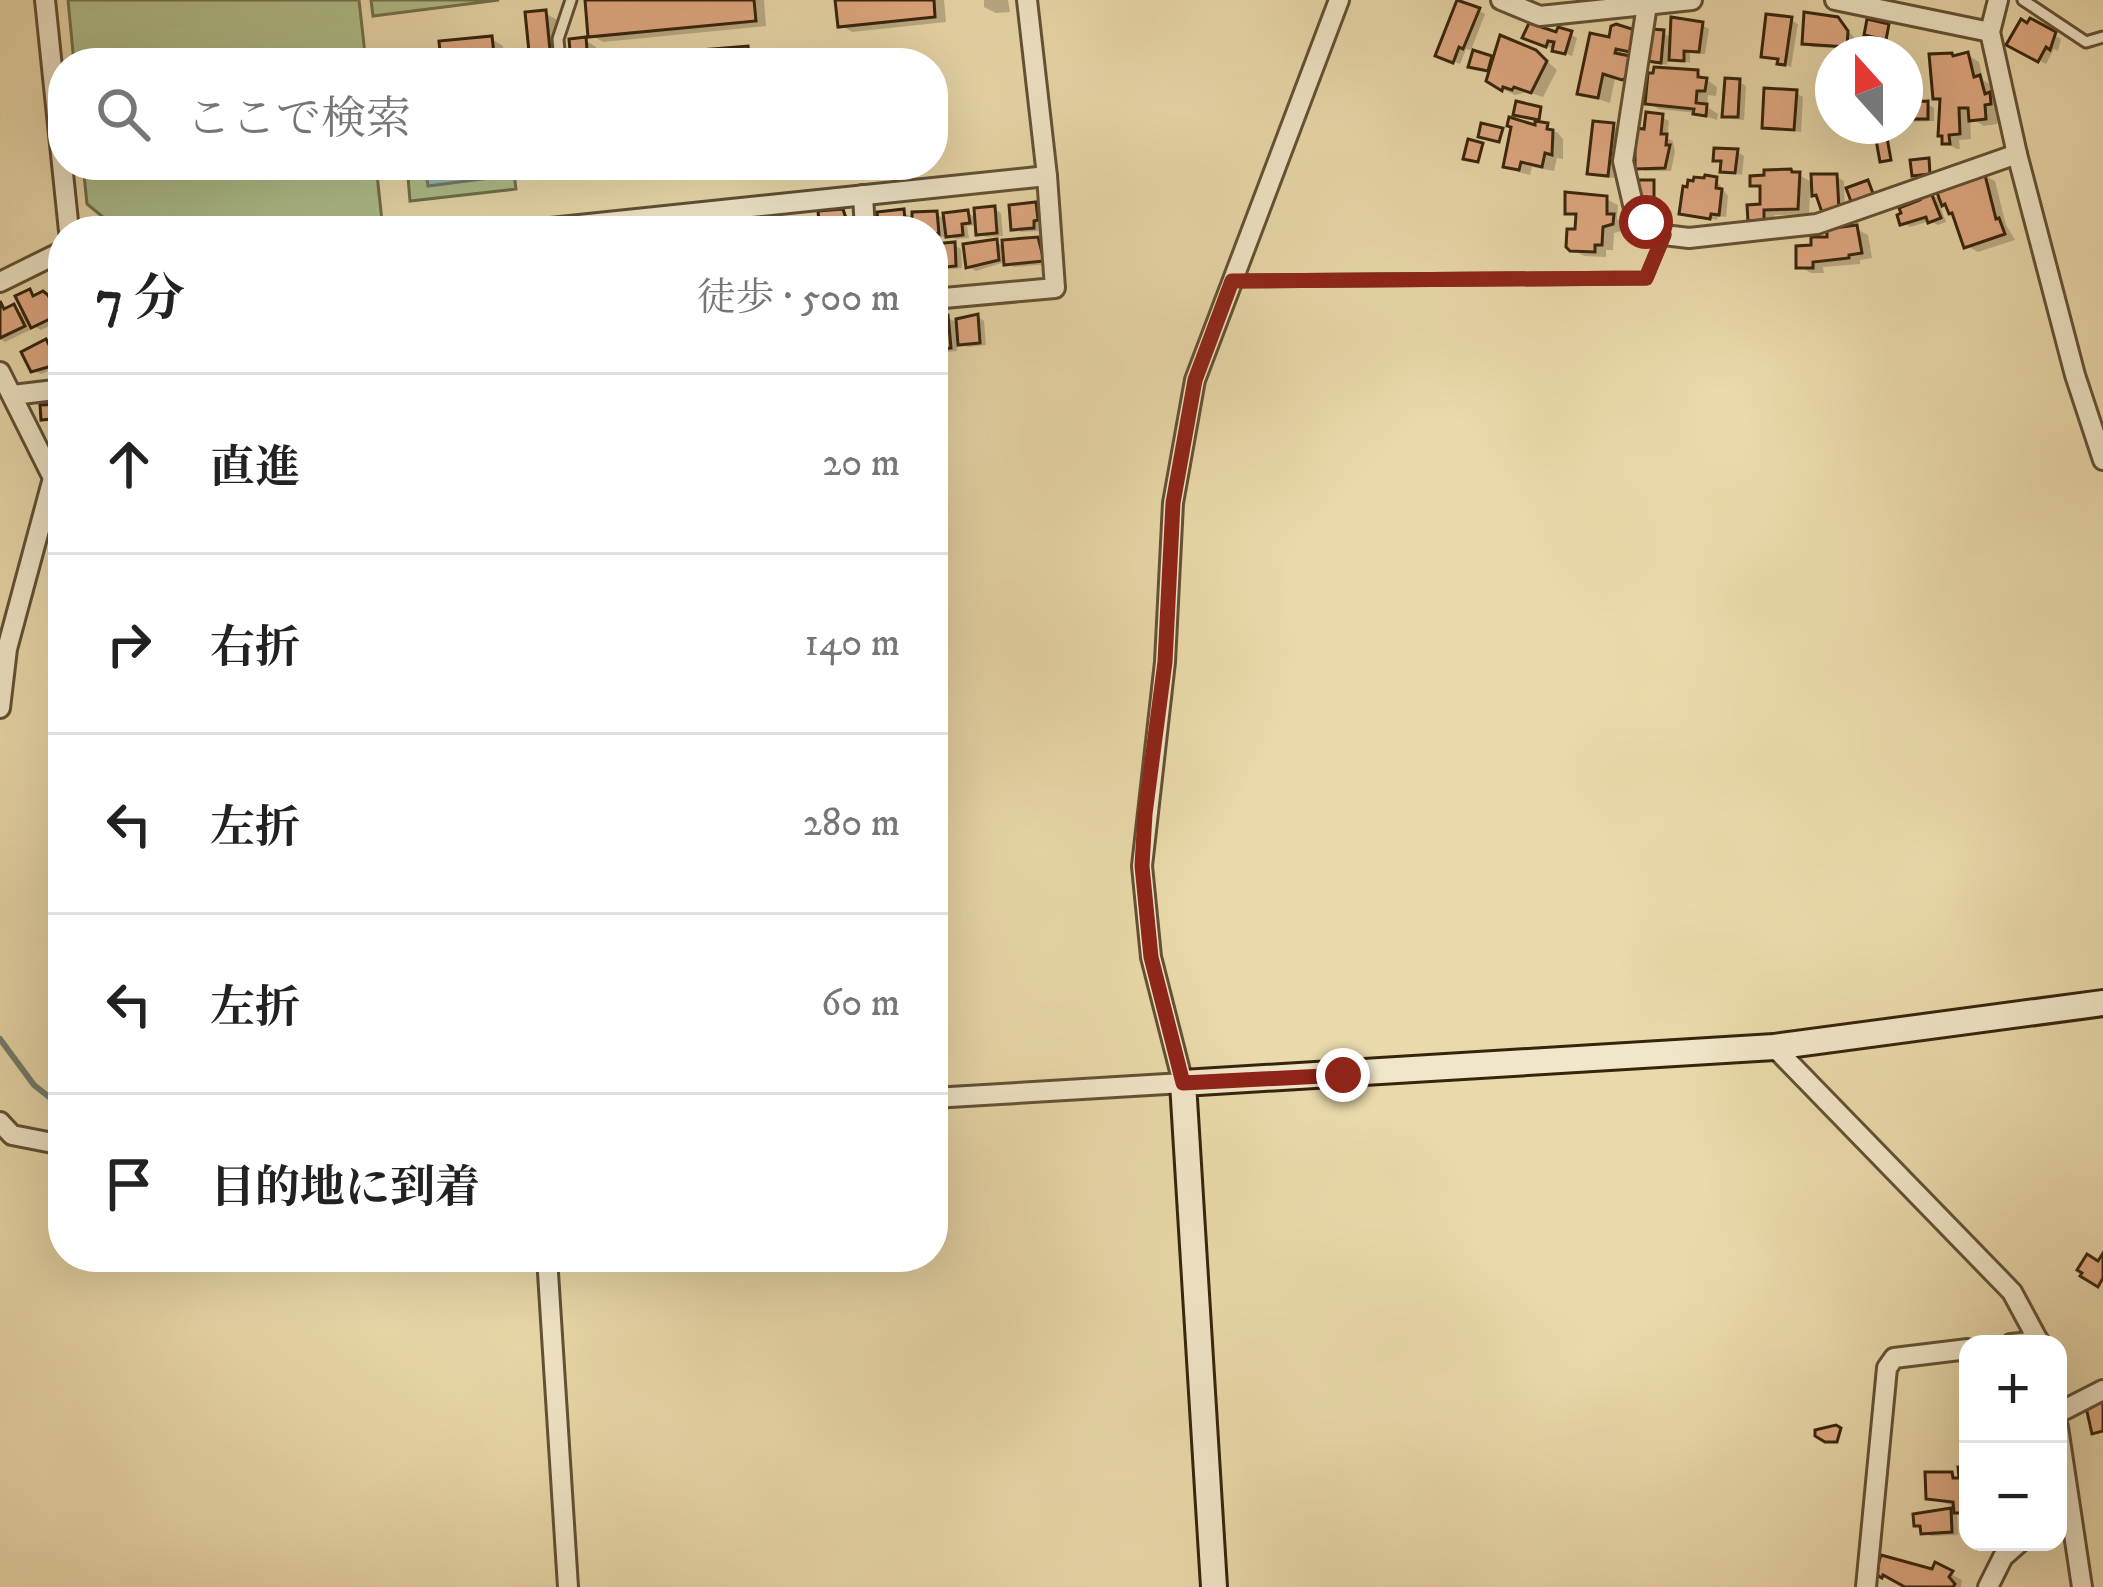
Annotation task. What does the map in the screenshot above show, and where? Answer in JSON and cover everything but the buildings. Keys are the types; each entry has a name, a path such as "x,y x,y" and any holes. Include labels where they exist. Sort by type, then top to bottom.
{"street":[{"path":"45,0 50,48"},
{"path":"948,298 1054,288 1027,0"},
{"path":"1214,1587 1180,1074 1145,912 1145,814 1165,662 1173,503 1195,380 1339,0"},
{"path":"1502,0 1540,16 1692,0"},
{"path":"1835,0 1990,32"},
{"path":"1997,0 1990,32 2017,154 2075,375 2103,460"},
{"path":"1647,5 1623,161 1635,213 1664,235 1689,238 1817,224 2017,154"},
{"path":"672,216 1047,176"},
{"path":"64,180 67,216"},
{"path":"862,195 864,216"},
{"path":"0,282 48,258"},
{"path":"0,372 48,460"},
{"path":"13,395 48,391"},
{"path":"0,708 7,649 48,512"},
{"path":"948,1097 1180,1074 1774,1047 2103,1003"},
{"path":"1774,1047 2012,1292 2035,1335"},
{"path":"0,1122 12,1135 48,1142"},
{"path":"548,1272 568,1587"},
{"path":"1867,1587 1887,1368 1894,1358 1959,1350"},
{"path":"2067,1408 2103,1390"},
{"path":"2060,1443 2082,1587"},
{"path":"1988,1587 2010,1551"}],"lane":[{"path":"558,48 572,0"},
{"path":"2023,0 2086,42 2103,37"},
{"path":"1232,281 1646,278 1664,235"}],"green space":[{"path":"68,0 359,0 364,48 73,48"},
{"path":"371,0 499,0 373,16"},
{"path":"85,180 378,180 381,216 102,216 87,204"},
{"path":"408,180 515,180 516,189 410,201"}],"water":[{"path":"427,180 475,180 428,186"}],"waterway":[{"path":"0,1039 48,1096"}],"route":[{"path":"1343,1075 1183,1083 1151,957 1142,866 1145,814 1165,662 1173,503 1195,380 1232,281 1646,278 1664,235 1646,222"}]}
